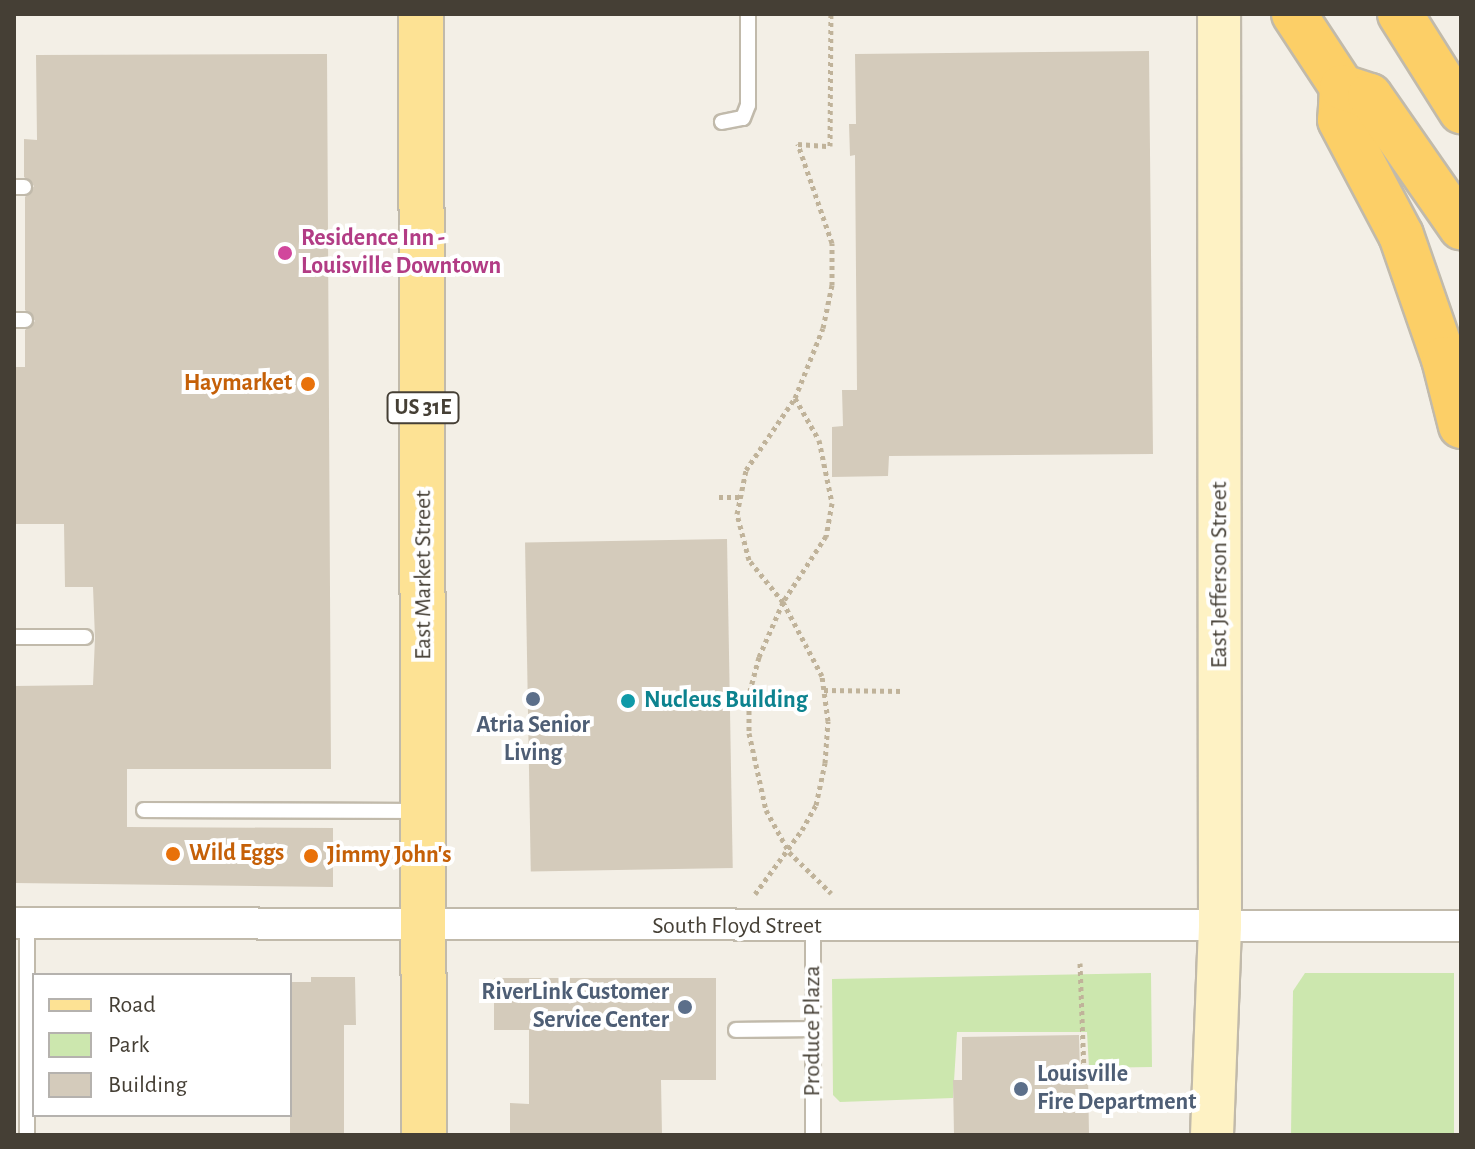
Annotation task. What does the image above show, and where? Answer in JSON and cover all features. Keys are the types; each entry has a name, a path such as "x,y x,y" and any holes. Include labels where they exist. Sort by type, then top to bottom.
{"highway":[{"path":"1294,14 1342,87 1340,120 1401,235 1444,359 1461,426"},
{"path":"1400,14 1453,98"},
{"path":"1342,87 1370,96 1461,227"}],"main road":[{"name":"East Market Street","path":"421,14 424,1135"},
{"name":"East Jefferson Street","path":"1212,1135 1220,926 1219,14"}],"street":[{"name":"South Floyd Street","path":"20,923 352,922 425,928 1461,926"}],"lane":[{"path":"722,122 743,118 748,105 748,14"},
{"path":"14,637 85,637"},
{"path":"144,810 425,811"},
{"path":"20,923 27,1135"},
{"name":"Produce Plaza","path":"813,927 813,1135"},
{"path":"736,1030 813,1029"}],"path":[{"path":"725,927 789,852 816,805 825,763 824,690 807,642 783,602 749,560 740,534 740,497 752,458 795,398 811,368 832,285 832,243 824,208 798,144 830,146 831,14"},
{"path":"795,398 819,440 832,503 826,536 783,602 759,657 749,695 749,733 766,810 789,852 866,927"},
{"path":"719,497 740,497"},
{"path":"824,690 904,691"},
{"path":"1080,963 1084,1072"}],"green space":[{"path":"1151,973 1152,1067 1089,1068 1087,1032 957,1032 953,1098 840,1102 833,1095 832,979"},
{"path":"1305,973 1454,973 1454,1135 1291,1135 1293,991"}],"building":[{"path":"1149,51 1153,454 889,456 888,476 832,477 832,427 843,426 842,390 857,390 855,155 850,156 849,124 856,124 855,54"},
{"path":"327,54 331,769 127,769 127,827 333,828 333,887 15,883 14,686 93,685 95,638 93,587 65,587 64,524 14,524 16,367 25,367 25,330 35,321 25,310 25,197 34,186 24,177 24,139 37,140 36,55"},
{"name":"Nucleus Building","path":"727,539 733,868 531,871 525,543"},
{"path":"311,977 355,977 356,1025 344,1025 344,1135 290,1135 292,982 311,982"},
{"path":"494,978 716,978 716,1080 661,1080 662,1135 510,1135 510,1103 529,1104 529,1030 494,1030"},
{"name":"Louisville Fire Department","path":"1079,1035 1080,1075 1088,1074 1089,1135 954,1135 953,1080 962,1080 962,1037"}],"place":[{"name":"Residence Inn - Louisville Downtown","path":"285,253"},
{"name":"Haymarket","path":"308,384"},
{"name":"Atria Senior Living","path":"533,699"},
{"name":"Nucleus Building","path":"628,701"},
{"name":"Wild Eggs","path":"173,854"},
{"name":"Jimmy John's","path":"311,856"},
{"name":"RiverLink Customer Service Center","path":"685,1007"},
{"name":"Louisville Fire Department","path":"1021,1089"}]}
